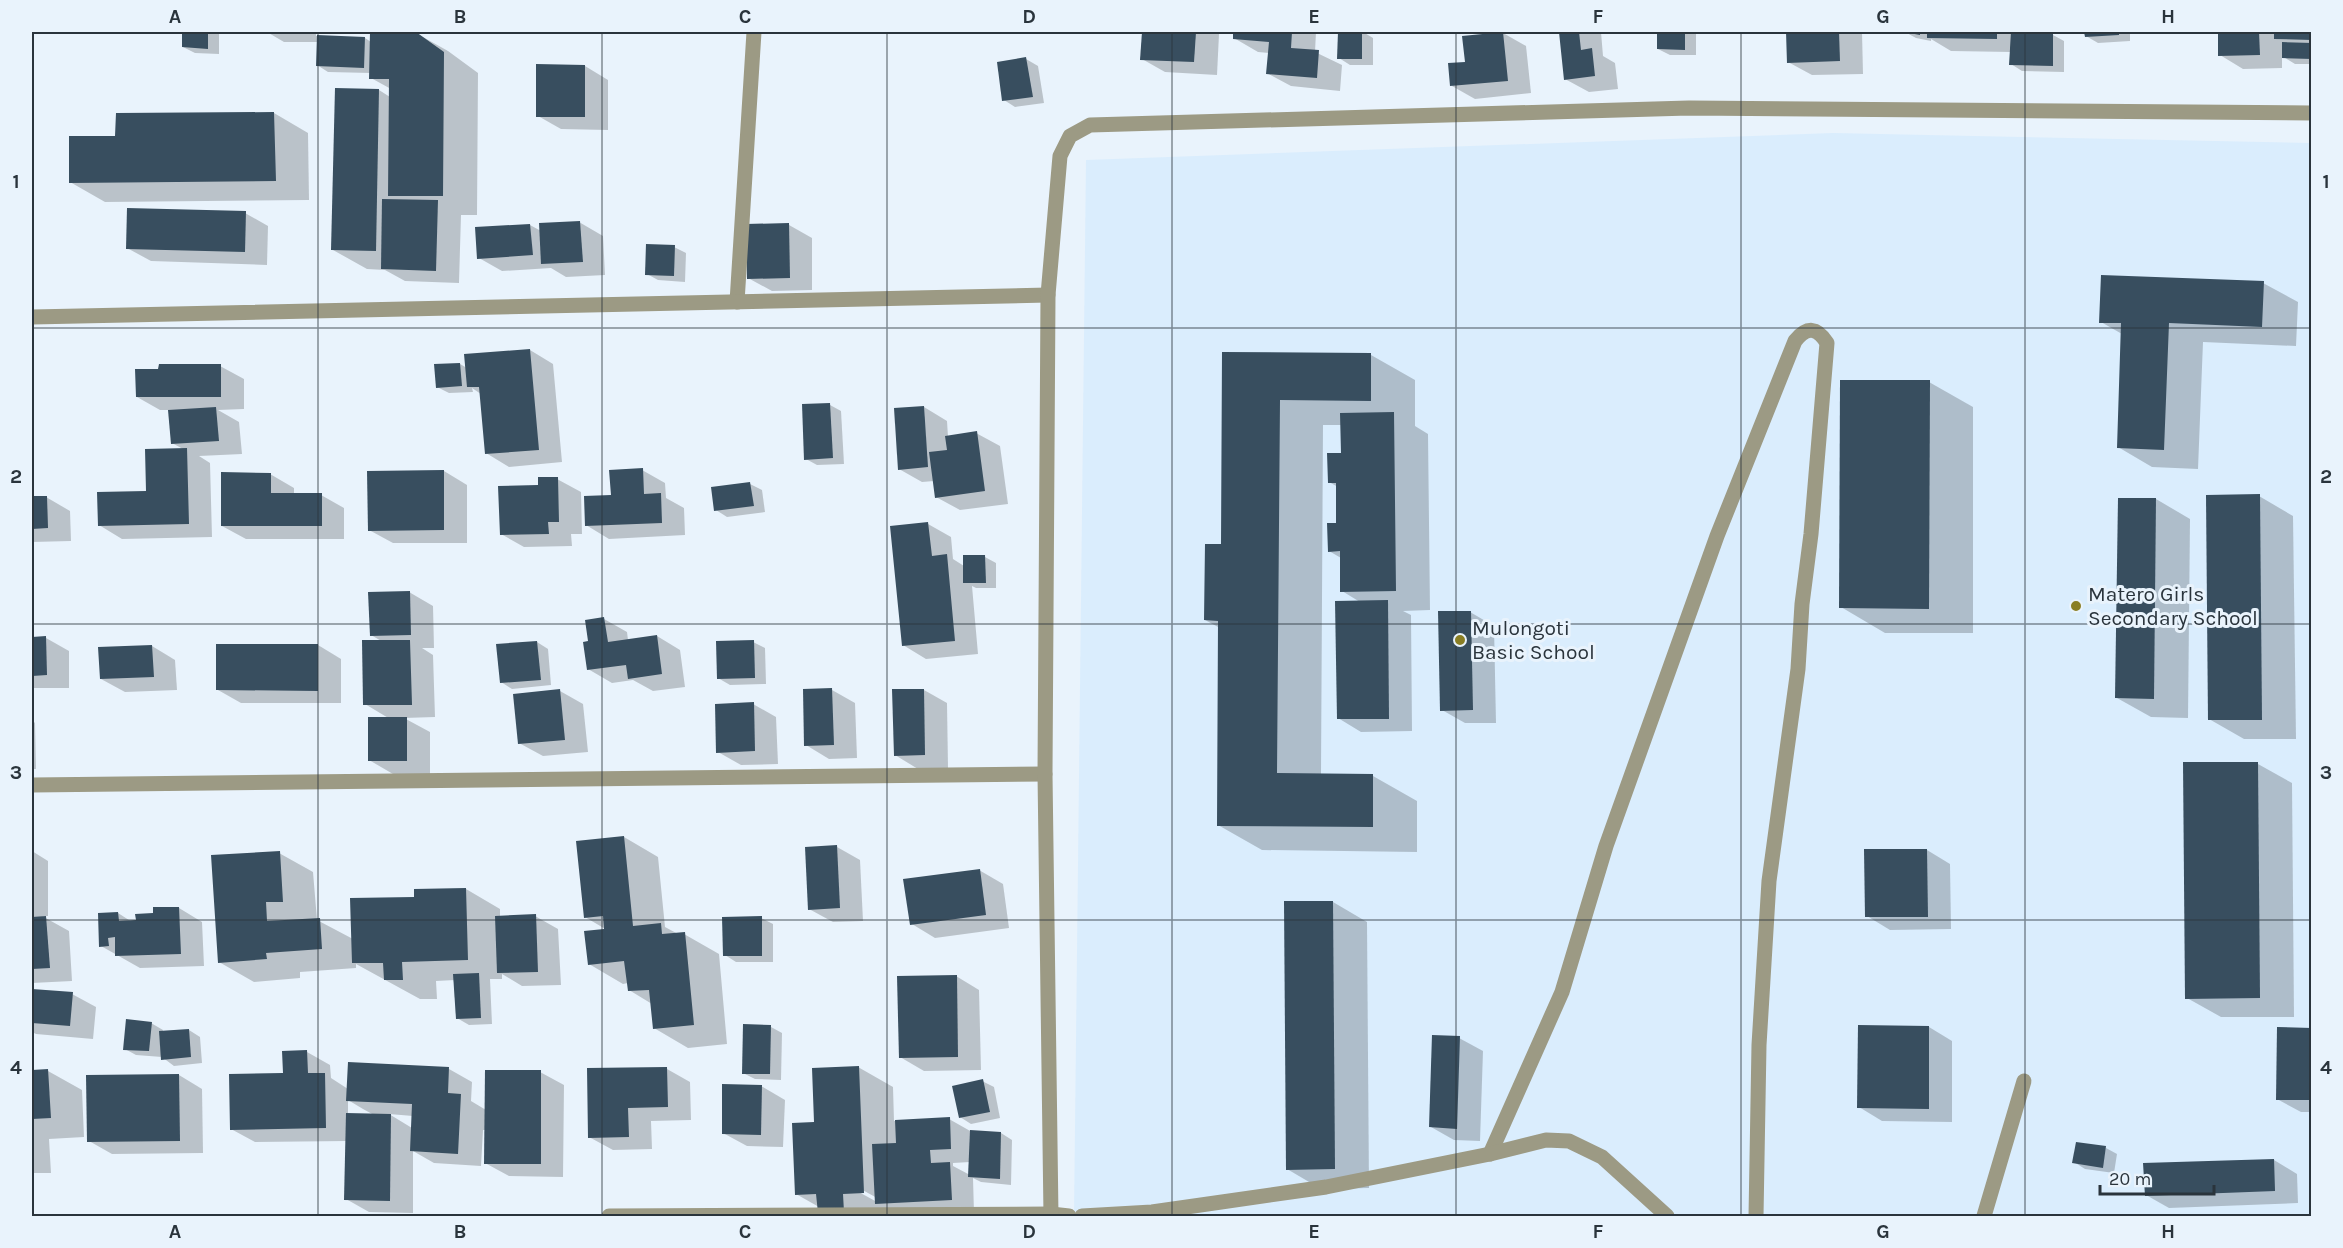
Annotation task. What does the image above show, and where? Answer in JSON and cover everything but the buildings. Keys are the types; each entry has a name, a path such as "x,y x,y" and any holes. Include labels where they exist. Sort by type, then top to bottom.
{"street":[{"path":"737,302 754,32"},
{"path":"1051,1215 1045,774 1048,295 1060,156 1070,136 1090,125 1689,108 2312,113"},
{"path":"32,317 1048,295"},
{"path":"1491,1154 1562,992 1606,846 1717,536 1796,340 1802,332 1811,330 1821,334 1827,343 1798,669 1769,882 1759,1045 1756,1216"},
{"path":"32,785 1045,774"},
{"path":"1984,1216 2024,1081"},
{"path":"1082,1216 1210,1210 1491,1154 1546,1140 1569,1141 1602,1157 1668,1216"},
{"path":"609,1216 1069,1216"}],"shaded area":[{"name":"Mulongoti Basic School","path":"1833,133 2311,143 2311,1216 1074,1216 1086,160"}],"place":[{"name":"Matero Girls Secondary School","path":"2076,606"},
{"name":"Mulongoti Basic School","path":"1460,640"}]}
